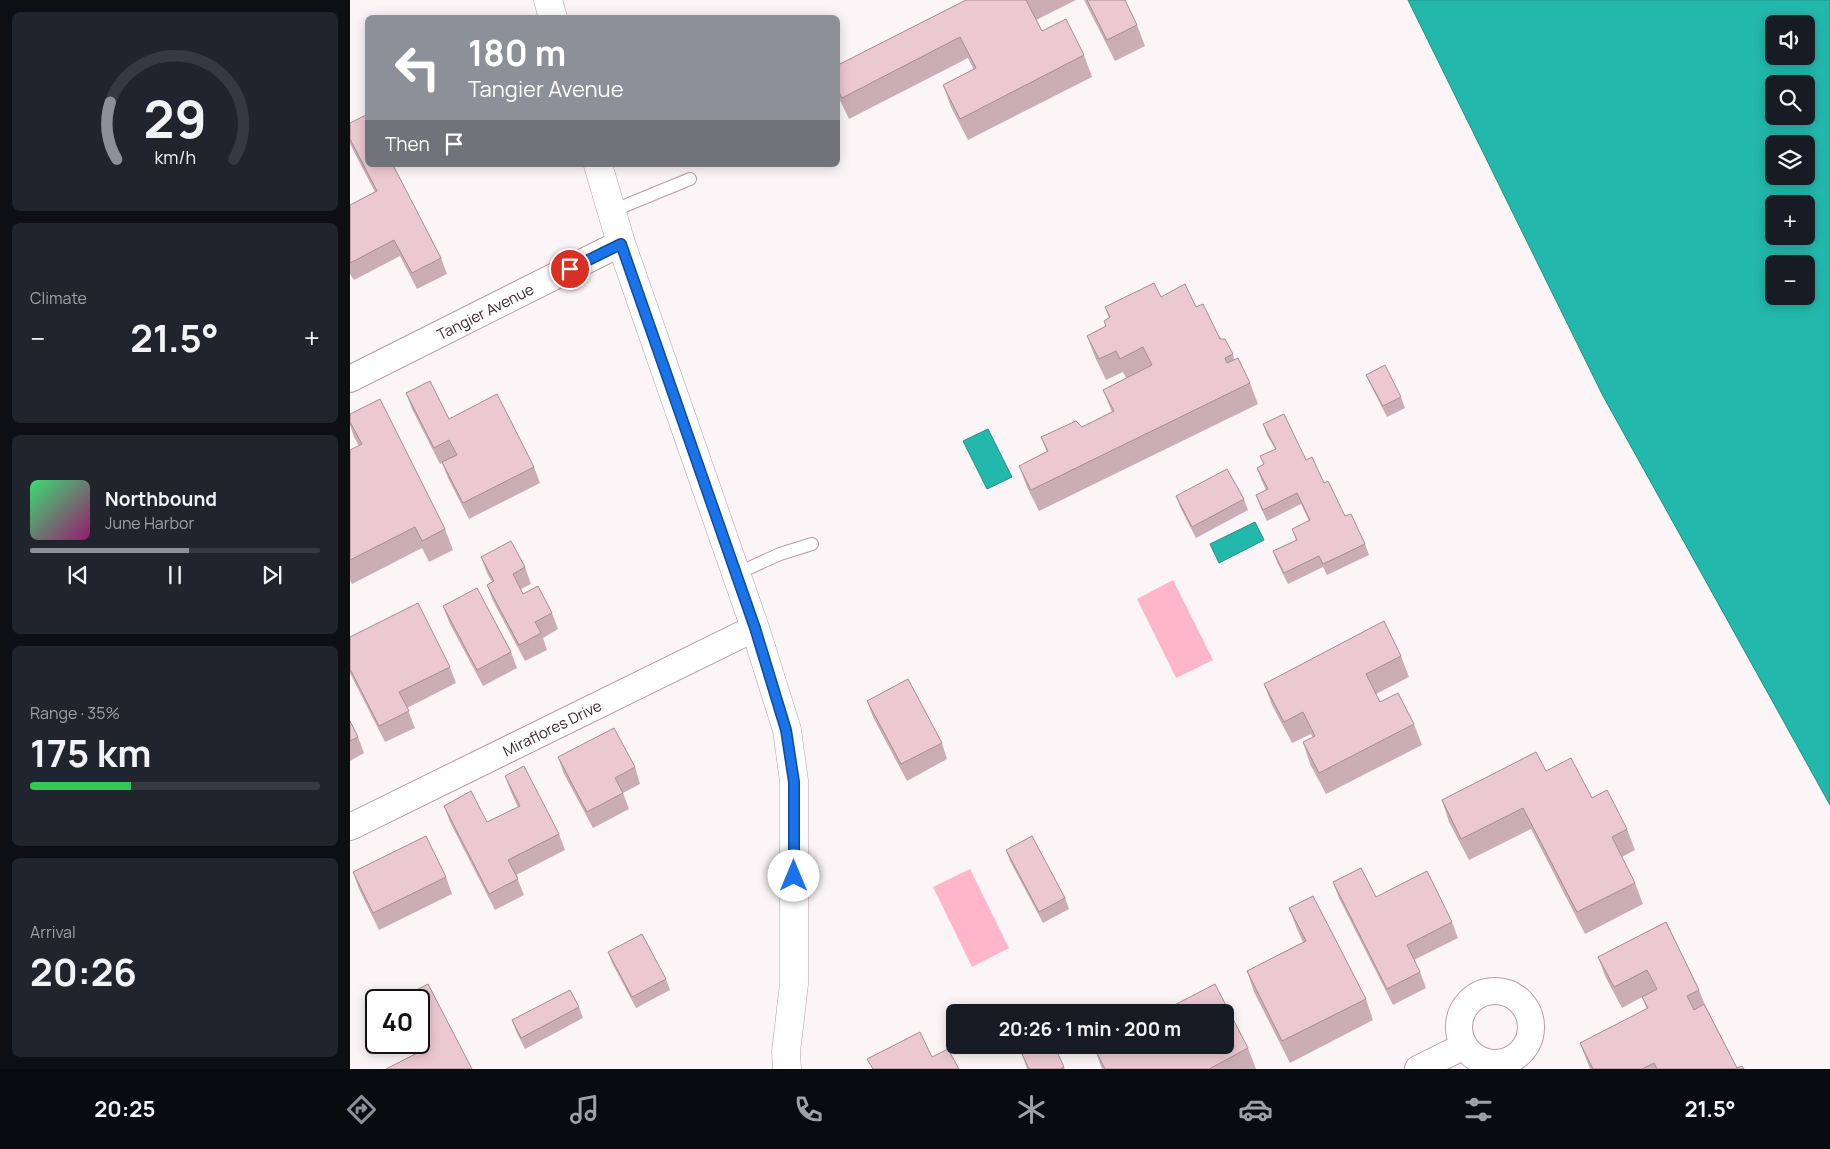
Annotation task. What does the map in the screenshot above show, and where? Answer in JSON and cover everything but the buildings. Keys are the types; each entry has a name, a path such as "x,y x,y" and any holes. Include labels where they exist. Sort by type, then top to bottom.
{"street":[{"path":"548,0 552,15"},
{"path":"599,167 621,244 755,628 786,730 794,782 794,984 789,1063"},
{"name":"Tangier Avenue","path":"350,379 621,244"},
{"name":"Miraflores Drive","path":"350,827 755,628"},
{"path":"1418,1069 1464,1046"}],"lane":[{"path":"612,211 690,179"},
{"path":"736,574 780,554 812,544"}],"shaded area":[{"path":"1173,580 1213,660 1176,678 1137,599"},
{"path":"970,869 1009,948 972,967 933,887"}],"water":[{"path":"1408,0 1830,0 1830,805 1603,396"},
{"path":"988,429 1012,477 987,489 963,441"},
{"path":"1255,522 1264,540 1219,563 1210,544"}],"route":[{"path":"570,269 621,244 755,628 786,730 794,782 794,876"}]}
